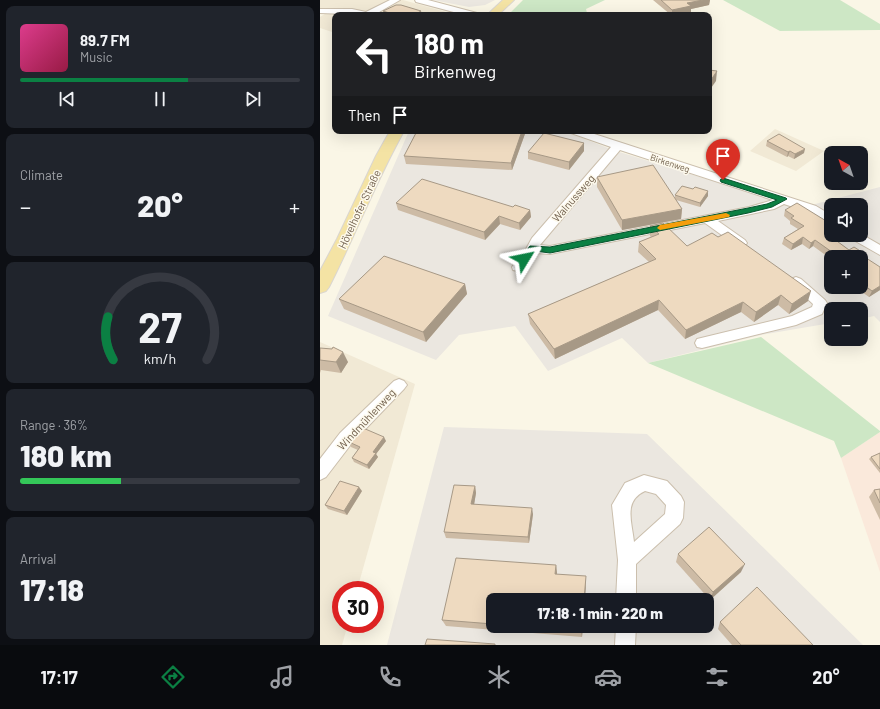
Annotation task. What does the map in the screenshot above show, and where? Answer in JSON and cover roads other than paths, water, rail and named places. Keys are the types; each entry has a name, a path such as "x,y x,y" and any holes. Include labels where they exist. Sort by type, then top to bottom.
{"main road":[{"path":"495,12 509,0"},
{"name":"Hövelhofer Straße","path":"320,287 346,238 383,156 395,134"}],"street":[{"path":"374,12 396,0"},
{"path":"419,0 463,12"},
{"path":"320,11 348,12"},
{"name":"Birkenweg","path":"584,134 784,199 812,209 824,216"},
{"name":"Walnussweg","path":"532,250 536,241 618,146"},
{"path":"518,267 532,250 550,250 707,219 770,206 784,199"},
{"path":"707,219 753,252"},
{"path":"865,242 880,251"},
{"path":"702,343 796,320 816,310 820,302 804,287 784,274"},
{"name":"Windmühlenweg","path":"320,472 346,438 399,385"},
{"path":"626,593 627,560"},
{"path":"625,645 626,633"}]}
